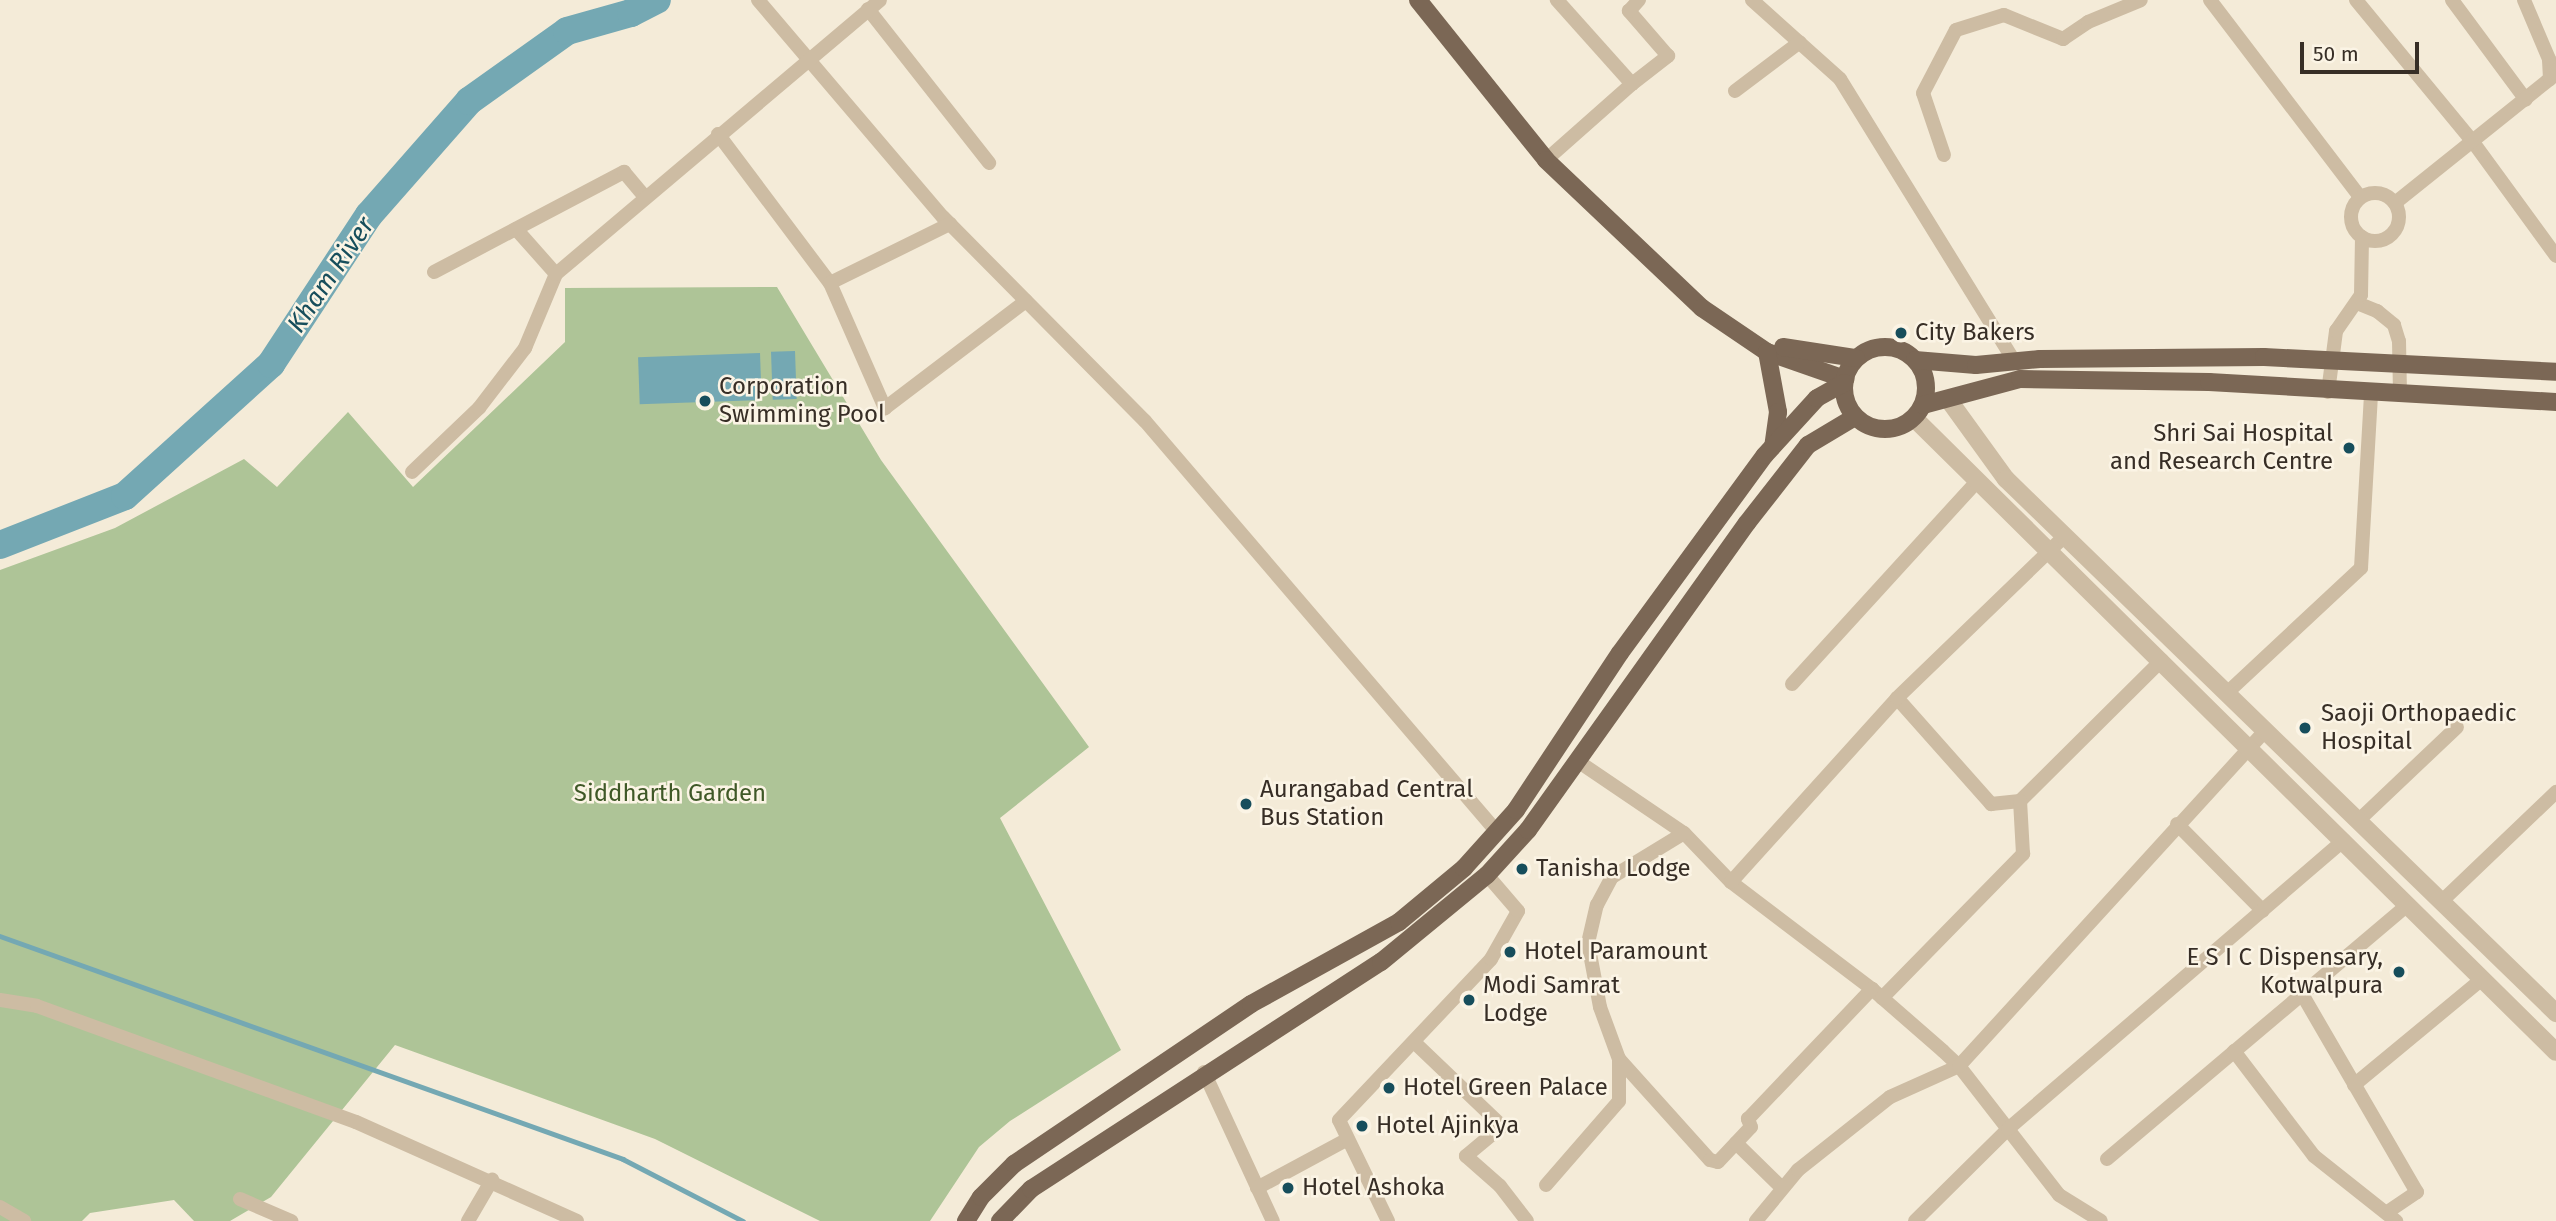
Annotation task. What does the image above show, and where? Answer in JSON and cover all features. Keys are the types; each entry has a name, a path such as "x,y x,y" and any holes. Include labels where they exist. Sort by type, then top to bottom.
{"main road":[{"path":"1423,2 1546,160 1702,308 1767,352 1844,381"},
{"path":"1742,335 1806,354 1856,358 1879,347 1904,352 1915,360 1926,381 1918,412"},
{"path":"1767,352 1778,412 1773,446"},
{"path":"966,1221 981,1197 1014,1164 1251,1004 1399,922 1464,868 1497,832 1773,446 1817,398 1844,381 1856,358"},
{"path":"1915,360 1976,365 2014,360 2332,360 2556,372"},
{"path":"1844,381 1855,417 1878,429 1903,426 1918,412 1948,400 2020,379 2209,382 2328,392 2556,402"},
{"path":"1000,1221 1031,1189 1204,1072 1381,962 1487,875 1528,830 1579,762 1747,523 1808,445 1855,417"}],"street":[{"path":"758,0 950,224 1145,421 1497,832"},
{"path":"1557,0 1632,84"},
{"path":"1546,160 1668,56 1629,11 1639,0"},
{"path":"1752,0 1840,79 2014,360"},
{"path":"1944,155 1923,93 1956,30 2004,15 2063,40 2088,22 2141,0"},
{"path":"2210,0 2360,197"},
{"path":"2356,0 2473,142 2556,256"},
{"path":"2452,0 2526,100"},
{"path":"2395,204 2544,85 2551,70 2524,0"},
{"path":"412,472 480,408 525,348 556,274 807,57 874,5 989,163"},
{"path":"1735,90 1800,43"},
{"path":"718,134 830,283 885,408 1026,301"},
{"path":"434,272 624,172 645,197"},
{"path":"2360,197 2382,193 2395,204 2399,220 2392,234 2377,241 2362,237"},
{"path":"2328,392 2336,331 2357,303 2362,237 2350,218 2360,197"},
{"path":"830,283 950,224"},
{"path":"516,229 556,274"},
{"path":"2357,303 2377,311 2394,325 2401,364 2400,395"},
{"path":"2228,692 2361,568 2371,394"},
{"path":"1948,400 2006,478 2556,1013"},
{"path":"1918,412 1978,480 2556,1052"},
{"path":"1792,684 1978,480"},
{"path":"1731,883 1898,698 2065,536"},
{"path":"1898,698 1990,804 2020,801 2162,660"},
{"path":"2359,820 2457,727"},
{"path":"1756,1221 1782,1187 1890,1097 1959,1066 2177,824 2266,730"},
{"path":"1579,762 1684,833 1731,883 1877,994 1959,1066 2059,1195 2101,1221"},
{"path":"2442,901 2556,792"},
{"path":"1619,1059 1710,1160 1718,1162 1751,1127 1748,1119 2023,854 2020,801"},
{"path":"2177,824 2263,911"},
{"path":"1546,1185 1619,1101 1619,1059 1600,1007 1588,943 1597,905 1612,877 1684,833"},
{"path":"1914,1221 2008,1129 2344,840"},
{"path":"1388,1221 1339,1120 1491,959 1518,911 1487,875"},
{"path":"2107,1159 2408,905"},
{"path":"2354,1084 2482,979"},
{"path":"2234,1051 2314,1156 2391,1217 2417,1192 2302,995"},
{"path":"0,1000 37,1006 356,1122 492,1180 577,1221"},
{"path":"1414,1042 1502,1126 1466,1156 1500,1186 1527,1221"},
{"path":"1204,1072 1273,1221"},
{"path":"1257,1188 1348,1139"},
{"path":"1736,1143 1782,1187"},
{"path":"468,1221 492,1180"},
{"path":"240,1199 291,1221"},
{"path":"0,1207 24,1221"}],"green space":[{"name":"Siddharth Garden","path":"777,287 881,460 1089,747 1000,818 1121,1050 1010,1121 979,1147 930,1221 820,1221 655,1139 395,1045 271,1197 230,1221 194,1221 174,1200 90,1213 82,1221 0,1221 0,570 115,528 244,459 277,487 348,412 413,487 565,342 565,288"}],"water":[{"path":"795,351 797,399 773,400 771,352"},
{"path":"760,353 762,400 640,404 638,357"}],"waterway":[{"name":"Kham River","path":"0,545 125,496 271,364 369,215 469,101 567,31 631,13 657,0"},
{"path":"0,936 623,1159 743,1221"}],"place":[{"name":"City Bakers","path":"1901,333"},
{"name":"Corporation Swimming Pool","path":"705,401"},
{"name":"Shri Sai Hospital and Research Centre","path":"2349,448"},
{"name":"Saoji Orthopaedic Hospital","path":"2305,728"},
{"name":"Aurangabad Central Bus Station","path":"1246,804"},
{"name":"Tanisha Lodge","path":"1522,869"},
{"name":"Hotel Paramount","path":"1510,952"},
{"name":"E S I C Dispensary, Kotwalpura","path":"2399,972"},
{"name":"Modi Samrat Lodge","path":"1469,1000"},
{"name":"Hotel Green Palace","path":"1389,1088"},
{"name":"Hotel Ajinkya","path":"1362,1126"},
{"name":"Hotel Ashoka","path":"1288,1188"}]}
